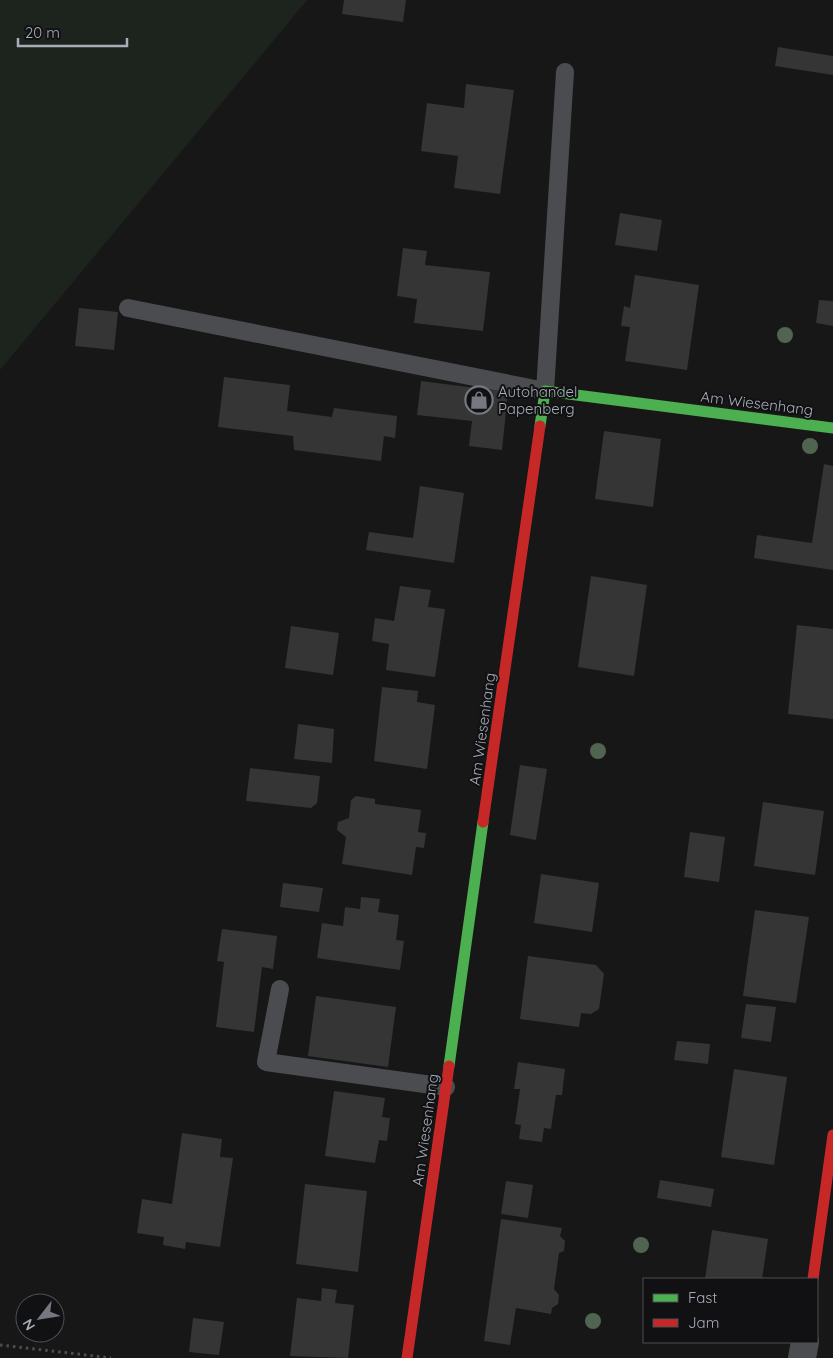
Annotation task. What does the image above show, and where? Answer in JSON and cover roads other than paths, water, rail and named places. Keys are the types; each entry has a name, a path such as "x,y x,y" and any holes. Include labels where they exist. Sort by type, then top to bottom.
{"street":[{"name":"Am Wiesenhang","path":"407,1358 545,391 833,428"},
{"path":"813,1278 833,1135"},
{"path":"802,1358 805,1343"}],"lane":[{"path":"128,308 545,391 565,72"},
{"path":"280,989 266,1062 446,1087"}],"place":[{"name":"Autohandel Papenberg","path":"479,400"}]}
